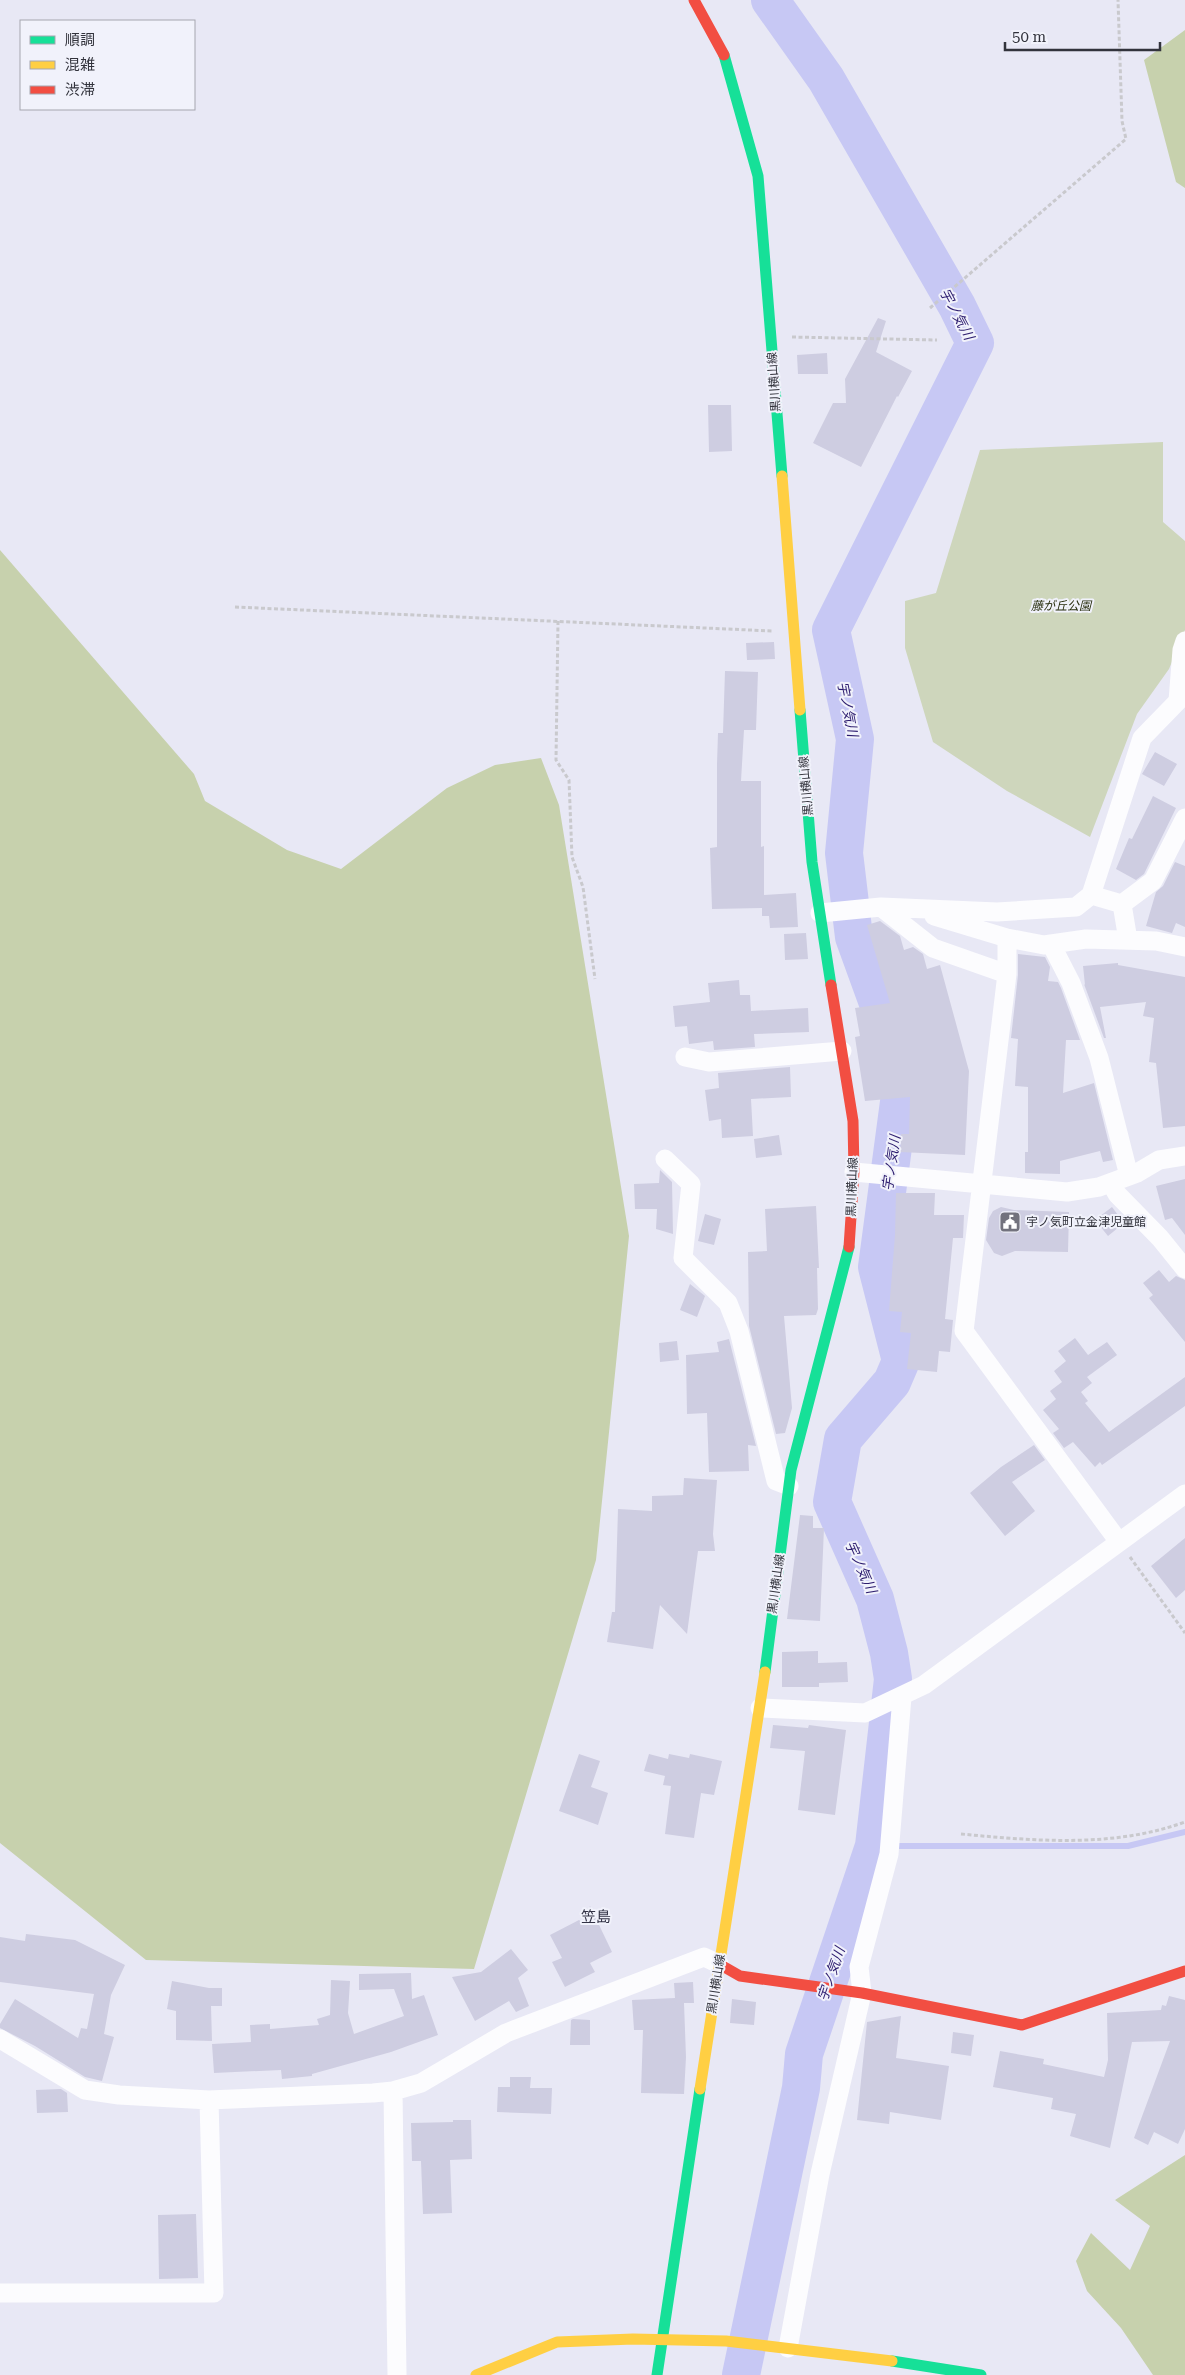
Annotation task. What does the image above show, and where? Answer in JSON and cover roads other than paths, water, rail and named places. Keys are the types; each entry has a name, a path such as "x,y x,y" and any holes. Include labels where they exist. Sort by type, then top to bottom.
{"main road":[{"name":"黒川横山線","path":"657,2375 760,1708 791,1470 850,1240 854,1172 853,1121 842,1051 827,912 812,862 758,176 722,50 694,0"},
{"path":"720,1964 740,1976 862,1993 1022,2025 1185,1971"},
{"path":"476,2375 556,2342 663,2339 726,2340 981,2375"}],"street":[{"path":"827,912 881,907 997,912 1076,907 1091,895 1142,738 1178,701 1182,650 1185,641"},
{"path":"1122,904 1153,881 1185,818"},
{"path":"1091,895 1122,904"},
{"path":"1122,904 1128,940"},
{"path":"881,907 933,948 1007,974"},
{"path":"908,908 1007,938 1044,945 1086,939 1156,941 1185,947"},
{"path":"1007,938 1007,974 964,1331 1120,1542"},
{"path":"1051,944 1071,984 1099,1058 1129,1176"},
{"path":"685,1057 709,1062 842,1051"},
{"path":"854,1172 980,1186 1067,1192 1111,1183 1129,1176 1158,1160 1185,1156"},
{"path":"665,1159 691,1184 684,1258 728,1303 739,1331 776,1481 789,1486"},
{"path":"1111,1183 1117,1194 1160,1238 1185,1269"},
{"path":"760,1708 865,1713 900,1698 924,1685 1185,1494"},
{"path":"788,2348 820,2174 862,1993 859,1967 889,1847 900,1698"},
{"path":"0,2039 85,2090 119,2095 209,2100 393,2091 421,2083 506,2032 704,1958 720,1964"},
{"path":"393,2091 397,2375"},
{"path":"0,2293 214,2293 209,2100"}],"waterway":[{"name":"宇ノ気川","path":"741,2375 801,2088 804,2054 874,1846 893,1679 889,1653 875,1599 832,1502 843,1439 892,1382 901,1361 877,1267 903,1072 854,937 844,853 855,739 831,630 975,343 957,306 826,79 770,0"},
{"path":"874,1846 1128,1846 1185,1832"}],"place":[{"name":"宇ノ気町立金津児童館","path":"1010,1222"}],"district":[{"name":"笠島","path":"596,1917"}],"park label":[{"name":"藤が丘公園","path":"1061,606"}]}
